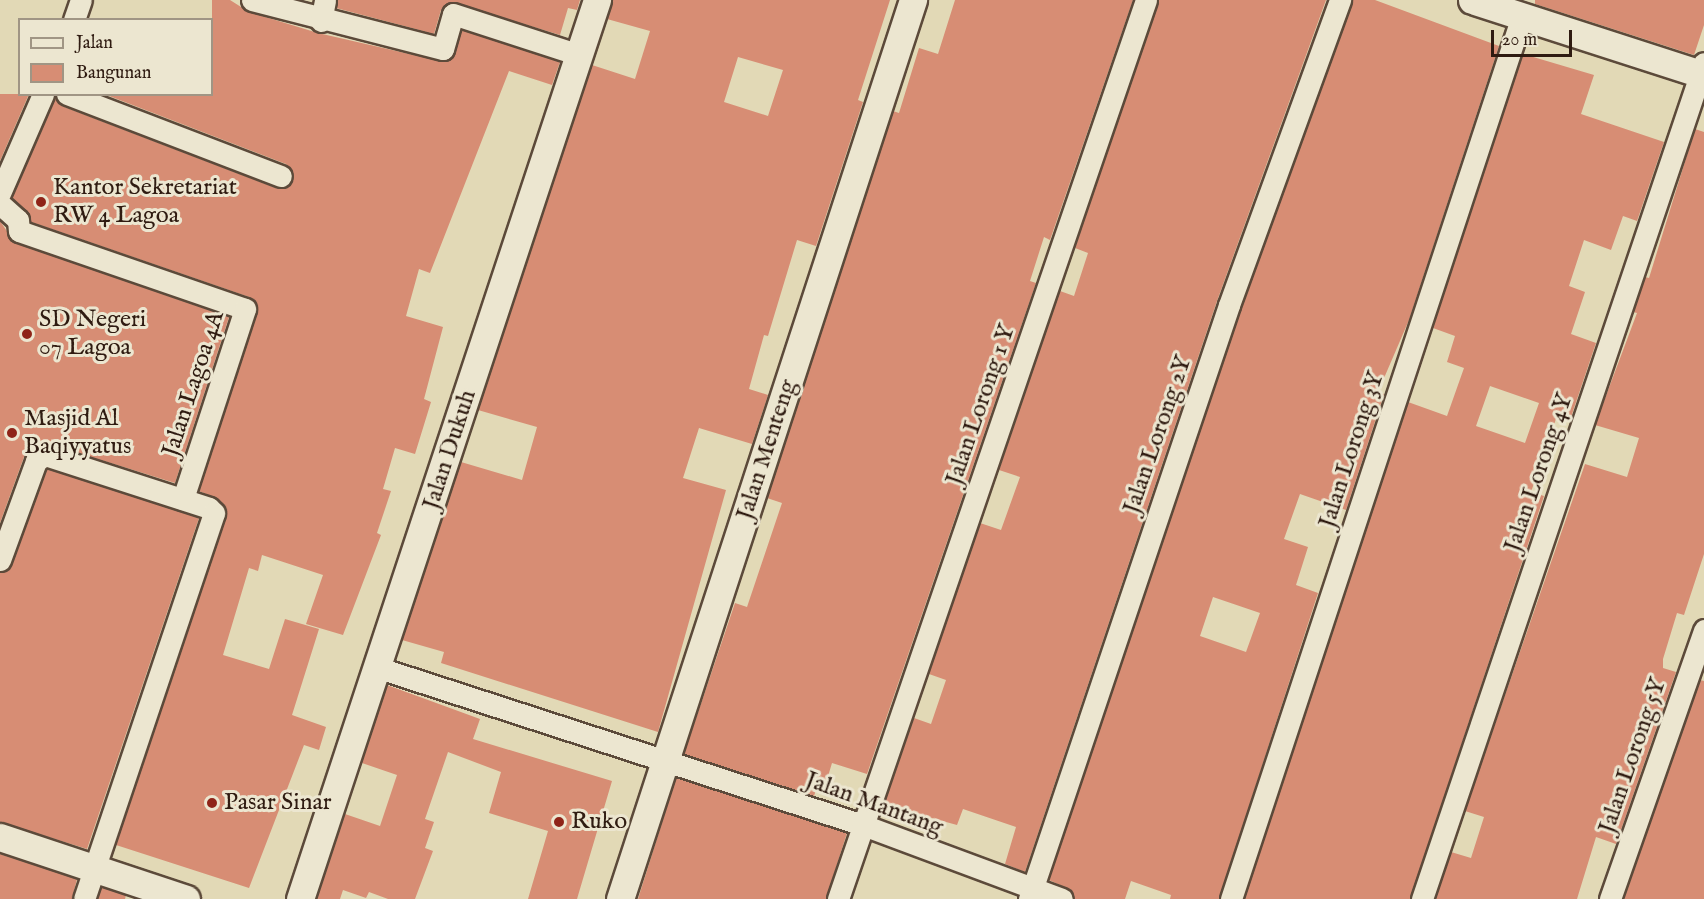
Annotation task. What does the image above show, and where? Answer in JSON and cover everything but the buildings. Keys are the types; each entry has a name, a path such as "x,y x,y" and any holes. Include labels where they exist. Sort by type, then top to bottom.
{"street":[{"path":"75,18 81,0"},
{"path":"252,0 323,10 443,49 453,14 579,56"},
{"name":"Jalan Dukuh","path":"300,899 379,668 597,0"},
{"name":"Jalan Menteng","path":"620,899 913,0"},
{"name":"Jalan Lorong 1 Y","path":"838,899 1146,0"},
{"name":"Jalan Lorong 2Y","path":"1030,894 1229,305 1340,0"},
{"path":"1472,0 1703,71"},
{"name":"Jalan Lorong 3Y","path":"1231,899 1521,16"},
{"name":"Jalan Lorong 4Y","path":"1422,899 1703,71"},
{"path":"0,193 43,96"},
{"path":"72,96 281,176"},
{"name":"Jalan Lagoa 4A","path":"0,204 18,220 18,231 245,309 183,499"},
{"path":"0,560 39,457 58,457 213,510 214,517 84,899"},
{"name":"Jalan Lorong 5Y","path":"1610,899 1704,630"},
{"name":"Jalan Mantang","path":"379,668 863,825 1030,894 1062,899"},
{"path":"0,837 186,899"}],"place":[{"name":"Kantor Sekretariat RW 4 Lagoa","path":"41,202"},
{"name":"SD Negeri 07 Lagoa","path":"27,334"},
{"name":"Masjid Al Baqiyyatus","path":"12,433"},
{"name":"Pasar Sinar","path":"212,803"},
{"name":"Ruko","path":"559,822"}]}
